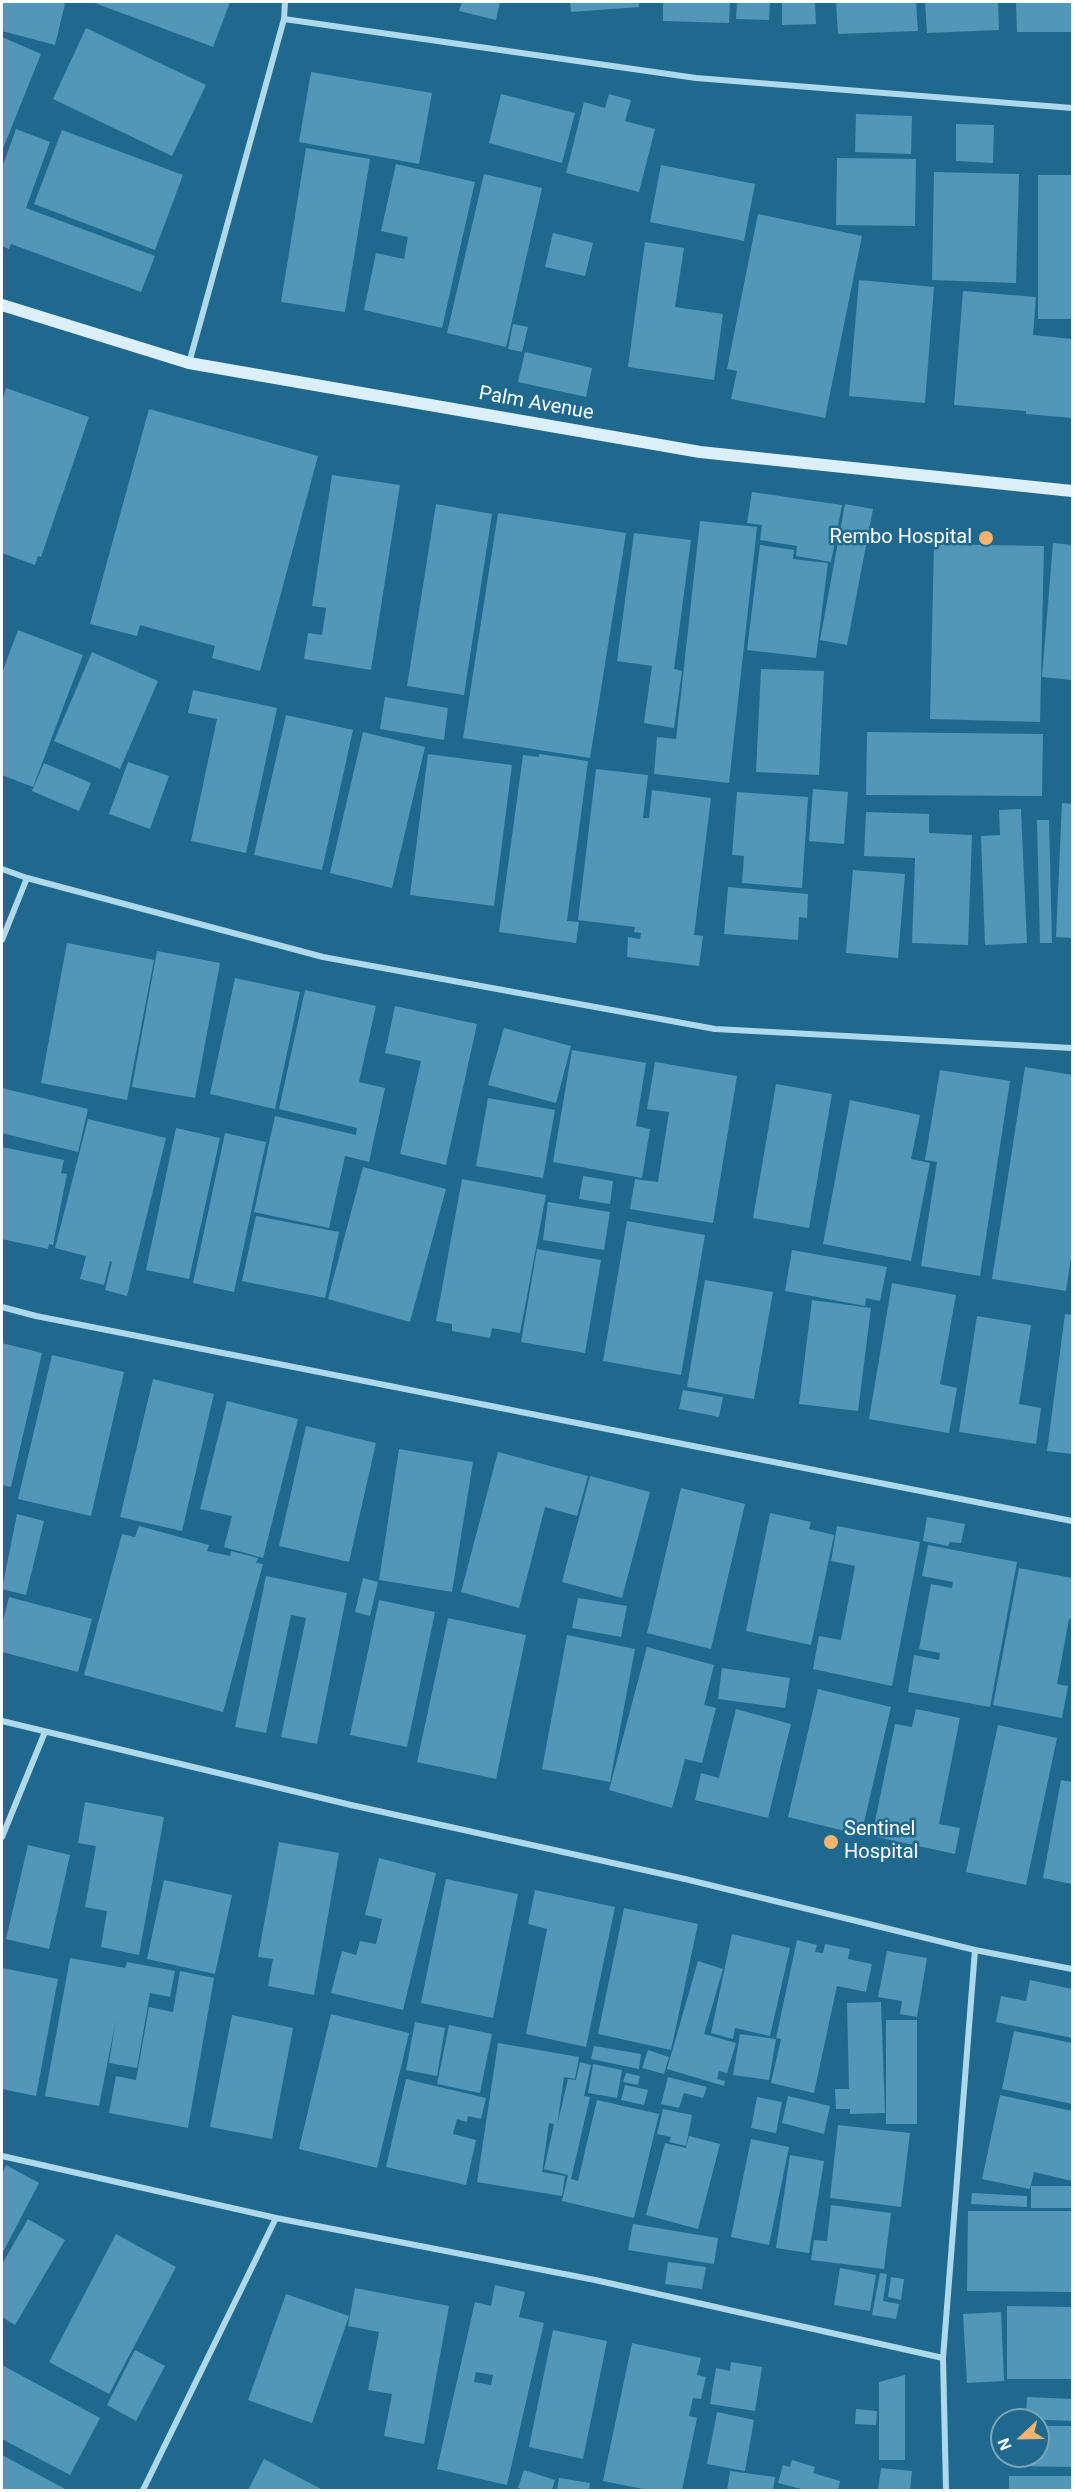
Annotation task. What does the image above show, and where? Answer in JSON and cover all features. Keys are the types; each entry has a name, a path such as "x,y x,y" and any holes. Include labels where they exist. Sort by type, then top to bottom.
{"street":[{"path":"189,363 284,19 285,2"},
{"path":"284,19 696,78 1072,108"},
{"name":"Palm Avenue","path":"2,305 189,363 700,452 1072,491"},
{"path":"2,869 27,878 323,957 715,1029 1072,1048"},
{"path":"2,940 27,878"},
{"path":"2,1307 59,1321 1072,1521"},
{"path":"2,1721 351,1805 685,1879 975,1950 1072,1969"},
{"path":"2,1837 45,1732"},
{"path":"946,2490 943,2358 975,1950"},
{"path":"2,2156 276,2218 595,2280 943,2358"},
{"path":"143,2490 276,2218"}],"building":[{"path":"2,2 64,2 55,45 2,31"},
{"path":"92,2 230,2 213,47"},
{"path":"462,2 500,2 496,20 459,11"},
{"path":"570,2 639,2 639,7 571,12"},
{"path":"663,2 730,2 729,23 663,21"},
{"path":"737,2 770,2 769,20 736,19"},
{"path":"782,2 815,2 816,24 782,25"},
{"path":"836,2 916,2 918,31 838,34"},
{"path":"925,2 998,2 999,30 927,33"},
{"path":"1016,2 1072,2 1072,32 1017,32"},
{"path":"86,28 206,85 172,156 53,99"},
{"path":"2,37 41,54 2,151"},
{"path":"311,72 432,93 419,164 299,142"},
{"path":"501,94 575,113 562,163 489,143"},
{"path":"609,94 631,100 625,121 655,129 639,192 566,173 584,102 605,108"},
{"path":"856,114 912,116 911,154 855,152"},
{"path":"956,124 994,125 993,163 956,161"},
{"path":"16,129 50,142 26,208 155,256 141,292 11,244 9,249 2,246 2,168"},
{"path":"62,130 183,175 155,250 34,204"},
{"path":"306,148 370,159 345,312 281,302"},
{"path":"837,158 916,159 915,226 836,225"},
{"path":"396,164 475,182 442,328 364,310 376,253 404,259 408,237 381,231"},
{"path":"661,165 755,184 744,241 650,222"},
{"path":"934,172 1019,174 1016,283 932,280"},
{"path":"484,174 542,188 506,347 447,333"},
{"path":"1038,175 1072,175 1072,319 1038,319"},
{"path":"758,214 862,236 825,418 731,399 737,371 727,369"},
{"path":"553,233 593,243 585,276 545,267"},
{"path":"645,242 684,248 675,307 723,314 714,380 628,367"},
{"path":"859,280 934,287 925,403 849,396"},
{"path":"963,291 1036,297 1033,335 1072,339 1072,418 1026,414 1026,411 954,405"},
{"path":"513,324 528,327 522,352 508,349"},
{"path":"525,352 592,368 586,397 518,382"},
{"path":"6,388 89,417 41,557 38,556 35,565 2,553 2,401"},
{"path":"149,409 318,456 260,671 212,658 215,646 140,625 137,636 90,624"},
{"path":"332,475 400,485 371,670 304,659 308,633 322,635 326,608 312,606"},
{"path":"752,492 842,505 831,562 796,556 797,546 760,540 762,525 747,523"},
{"path":"436,504 492,514 464,695 407,686"},
{"path":"845,504 873,509 847,645 820,640"},
{"path":"498,513 626,533 590,758 463,738"},
{"path":"700,521 757,527 729,783 654,774 657,737 676,739"},
{"path":"634,533 691,540 674,669 682,671 674,728 644,723 652,666 617,661"},
{"path":"1053,543 1072,545 1072,680 1042,677"},
{"path":"934,544 1044,546 1040,722 930,719"},
{"path":"760,545 794,550 793,559 828,563 816,658 747,650"},
{"path":"18,630 83,655 33,787 2,775 2,673"},
{"path":"92,652 158,681 120,769 54,741"},
{"path":"761,669 824,671 819,775 756,772"},
{"path":"193,690 277,708 246,853 191,841 217,719 188,713"},
{"path":"385,697 448,708 444,740 380,729"},
{"path":"286,715 353,730 322,870 254,855"},
{"path":"363,732 425,747 392,888 330,873"},
{"path":"867,732 1043,734 1042,796 866,795"},
{"path":"428,754 512,765 494,906 410,895"},
{"path":"539,754 588,761 567,921 579,922 576,943 499,932 523,755 539,757"},
{"path":"128,762 169,776 150,829 109,814"},
{"path":"44,763 91,783 79,811 32,791"},
{"path":"596,769 648,775 643,818 649,818 652,790 711,798 694,935 703,936 699,966 627,957 628,937 640,939 641,933 634,932 635,927 578,920"},
{"path":"813,789 848,792 844,844 809,841"},
{"path":"737,792 808,797 802,888 742,883 744,856 732,855"},
{"path":"1062,803 1072,804 1072,938 1056,937"},
{"path":"1021,809 1027,943 985,945 981,836 1000,835 999,810"},
{"path":"866,812 929,814 929,833 972,835 968,945 912,943 915,858 864,856"},
{"path":"1037,820 1049,820 1052,943 1040,943"},
{"path":"853,870 905,874 898,958 846,953"},
{"path":"728,887 808,894 807,918 799,917 798,940 724,934"},
{"path":"67,943 154,960 127,1100 41,1083"},
{"path":"157,951 220,963 195,1098 132,1087"},
{"path":"235,978 300,992 275,1109 210,1094"},
{"path":"305,990 376,1006 359,1082 385,1088 369,1162 345,1156 329,1228 254,1212 275,1116 356,1135 357,1128 279,1109"},
{"path":"395,1006 477,1024 446,1165 400,1154 421,1061 385,1053"},
{"path":"504,1028 571,1046 556,1103 488,1085"},
{"path":"572,1050 646,1063 636,1126 650,1129 642,1178 553,1162"},
{"path":"655,1062 737,1076 713,1223 630,1209 635,1179 658,1182 669,1112 647,1109"},
{"path":"1025,1067 1072,1075 1072,1250 1066,1291 992,1279"},
{"path":"940,1070 1010,1081 980,1276 921,1266 937,1162 925,1160"},
{"path":"776,1084 832,1094 809,1228 753,1218"},
{"path":"2,1088 88,1109 78,1152 2,1133"},
{"path":"488,1098 555,1110 543,1178 476,1166"},
{"path":"850,1100 920,1115 911,1159 930,1163 911,1261 823,1244"},
{"path":"88,1119 166,1138 127,1296 105,1290 112,1262 110,1261 104,1285 80,1279 86,1256 55,1248"},
{"path":"176,1128 220,1138 189,1279 146,1270"},
{"path":"225,1133 266,1142 234,1292 193,1283"},
{"path":"2,1147 64,1160 61,1173 67,1174 53,1245 49,1244 48,1249 2,1239"},
{"path":"363,1167 446,1189 410,1322 328,1299"},
{"path":"583,1176 613,1181 610,1204 579,1199"},
{"path":"462,1179 546,1195 520,1333 492,1328 490,1338 452,1331 452,1324 436,1321"},
{"path":"548,1202 610,1212 604,1250 543,1240"},
{"path":"256,1216 339,1232 325,1298 242,1281"},
{"path":"627,1221 705,1235 681,1375 603,1361"},
{"path":"537,1249 601,1260 585,1353 521,1342"},
{"path":"792,1250 887,1267 880,1301 866,1298 865,1306 785,1291"},
{"path":"705,1280 773,1292 754,1399 687,1387"},
{"path":"892,1283 956,1295 940,1384 957,1388 949,1433 869,1419"},
{"path":"812,1300 871,1308 858,1411 799,1404"},
{"path":"1065,1314 1072,1315 1072,1454 1047,1451"},
{"path":"977,1316 1031,1325 1019,1404 1041,1408 1036,1444 959,1432"},
{"path":"2,1343 42,1353 11,1487 2,1485"},
{"path":"52,1355 124,1372 91,1516 18,1499"},
{"path":"153,1379 214,1394 182,1531 120,1517"},
{"path":"683,1390 723,1397 719,1417 679,1409"},
{"path":"227,1401 298,1419 263,1558 224,1547 232,1516 200,1509"},
{"path":"306,1426 376,1443 349,1562 279,1546"},
{"path":"399,1449 473,1462 452,1592 379,1580"},
{"path":"498,1452 588,1476 577,1516 545,1507 519,1608 461,1592"},
{"path":"590,1476 650,1492 622,1598 562,1582"},
{"path":"681,1488 745,1504 711,1649 647,1633"},
{"path":"770,1513 811,1522 809,1529 834,1535 811,1645 746,1631"},
{"path":"17,1514 44,1521 26,1595 2,1589"},
{"path":"927,1517 965,1524 961,1543 950,1542 948,1546 923,1541"},
{"path":"139,1526 209,1545 207,1551 230,1556 231,1551 258,1558 256,1563 263,1564 223,1712 84,1675 122,1534 135,1537"},
{"path":"837,1526 920,1542 892,1686 813,1669 819,1636 841,1640 855,1566 831,1561"},
{"path":"928,1545 1017,1562 990,1707 908,1692 914,1655 939,1660 940,1653 919,1649 931,1584 952,1588 953,1582 922,1576"},
{"path":"1019,1568 1072,1578 1072,1620 1069,1619 1057,1684 1068,1686 1062,1718 993,1705"},
{"path":"266,1576 347,1593 317,1744 281,1737 306,1618 291,1615 266,1733 235,1727"},
{"path":"363,1578 378,1582 370,1616 355,1612"},
{"path":"9,1597 92,1619 78,1672 2,1652 2,1625"},
{"path":"578,1598 627,1606 621,1637 572,1628"},
{"path":"379,1600 435,1612 407,1747 350,1735"},
{"path":"448,1618 526,1635 496,1779 417,1762"},
{"path":"567,1635 635,1649 610,1782 542,1769"},
{"path":"647,1647 714,1665 704,1705 716,1708 702,1763 685,1759 672,1808 609,1790"},
{"path":"722,1668 790,1678 785,1708 718,1699"},
{"path":"818,1689 891,1707 861,1835 788,1817"},
{"path":"736,1709 791,1724 768,1818 695,1800 701,1773 719,1778"},
{"path":"916,1709 960,1718 939,1824 960,1828 955,1854 872,1836 895,1724 912,1727"},
{"path":"998,1725 1057,1738 1026,1885 966,1872"},
{"path":"1061,1780 1072,1782 1072,1884 1043,1878"},
{"path":"85,1802 164,1817 139,1955 101,1947 107,1911 85,1907 96,1846 78,1843"},
{"path":"279,1842 339,1853 314,1995 268,1986 273,1959 258,1957"},
{"path":"28,1845 70,1855 49,1949 6,1939"},
{"path":"379,1858 436,1873 403,2010 331,1993 342,1951 356,1955 360,1941 376,1944 382,1919 365,1915"},
{"path":"446,1879 518,1894 493,2018 421,2003"},
{"path":"164,1880 232,1895 215,1974 147,1959"},
{"path":"535,1890 615,1907 586,2047 526,2034 547,1929 528,1924"},
{"path":"624,1908 698,1924 671,2050 598,2034"},
{"path":"732,1934 790,1948 770,2036 735,2028 733,2039 711,2033"},
{"path":"797,1940 817,1945 815,1952 823,1953 825,1944 850,1949 848,1959 872,1964 866,1992 837,1986 814,2093 771,2083 781,2039 776,2038"},
{"path":"887,1951 927,1958 917,2017 900,2014 902,2001 878,1997"},
{"path":"70,1958 125,1968 127,1962 175,1971 170,1997 150,1993 137,2068 109,2063 116,2019 99,2106 45,2096"},
{"path":"698,1961 723,1969 704,2034 736,2043 727,2073 719,2071 717,2079 725,2081 724,2086 667,2069"},
{"path":"2,1968 58,1979 36,2096 2,2089"},
{"path":"180,1971 214,1978 188,2128 109,2113 116,2076 136,2080 149,2007 173,2012"},
{"path":"1030,1980 1072,1989 1072,2038 996,2022 1001,1996 1026,2001"},
{"path":"881,2002 885,2113 850,2114 850,2109 836,2109 835,2089 849,2089 847,2003"},
{"path":"331,2014 409,2033 377,2168 299,2149"},
{"path":"232,2015 293,2028 272,2139 210,2127"},
{"path":"886,2020 917,2020 917,2124 886,2124"},
{"path":"415,2022 445,2028 437,2076 406,2070"},
{"path":"449,2025 492,2034 480,2093 437,2084"},
{"path":"1014,2031 1072,2043 1072,2104 1002,2089"},
{"path":"740,2034 776,2039 769,2080 733,2075"},
{"path":"498,2043 579,2057 575,2079 564,2077 557,2126 568,2079 576,2080 580,2062 591,2065 584,2096 590,2097 571,2179 578,2181 597,2100 659,2114 634,2218 562,2201 568,2175 544,2169 554,2124 549,2123 542,2172 565,2176 562,2196 477,2182"},
{"path":"594,2046 641,2054 639,2069 591,2059"},
{"path":"648,2050 669,2057 664,2074 642,2068"},
{"path":"593,2064 622,2070 617,2098 588,2093"},
{"path":"626,2073 640,2076 638,2085 623,2082"},
{"path":"668,2077 707,2087 703,2098 684,2093 679,2108 661,2104"},
{"path":"406,2079 486,2098 481,2119 468,2116 467,2122 457,2119 453,2134 476,2140 466,2185 386,2167"},
{"path":"625,2085 648,2090 644,2105 621,2100"},
{"path":"1000,2095 1072,2111 1072,2181 1034,2172 1030,2189 982,2179"},
{"path":"788,2096 830,2106 824,2134 782,2123"},
{"path":"757,2097 782,2102 776,2133 751,2128"},
{"path":"663,2109 692,2115 686,2146 669,2142 671,2137 657,2134"},
{"path":"838,2125 910,2133 901,2207 830,2198"},
{"path":"689,2136 720,2144 698,2229 646,2215 665,2143 686,2148"},
{"path":"751,2139 789,2147 769,2245 731,2237"},
{"path":"790,2155 824,2161 809,2253 776,2248"},
{"path":"6,2165 39,2183 2,2254 2,2174"},
{"path":"1031,2186 1072,2186 1072,2208 1031,2208"},
{"path":"972,2193 1027,2196 1027,2207 971,2204"},
{"path":"831,2205 891,2213 884,2269 811,2260 814,2240 827,2241"},
{"path":"968,2211 1072,2211 1072,2292 967,2291"},
{"path":"28,2219 65,2240 15,2325 2,2317 2,2264"},
{"path":"633,2224 718,2238 714,2264 628,2250"},
{"path":"116,2234 176,2267 109,2394 49,2362"},
{"path":"668,2262 706,2267 702,2289 665,2284"},
{"path":"840,2268 876,2275 870,2311 834,2305"},
{"path":"880,2273 887,2274 883,2301 899,2304 896,2319 872,2315"},
{"path":"891,2277 904,2279 901,2300 888,2297"},
{"path":"495,2285 525,2292 519,2317 544,2323 507,2485 437,2469 475,2302 491,2306","holes":["476,2372 493,2375 491,2385 474,2382"]},
{"path":"355,2288 449,2306 424,2444 384,2436 392,2394 368,2390 379,2332 348,2326"},
{"path":"286,2294 349,2316 312,2423 248,2400"},
{"path":"1007,2306 1072,2307 1072,2379 1007,2379"},
{"path":"1001,2312 1004,2381 967,2383 963,2314"},
{"path":"553,2330 607,2341 583,2459 529,2447"},
{"path":"632,2343 701,2358 697,2375 706,2377 701,2399 693,2398 689,2416 697,2418 682,2490 648,2490 603,2481"},
{"path":"135,2350 165,2366 136,2421 107,2405"},
{"path":"731,2362 762,2367 755,2411 710,2404 716,2368 730,2371"},
{"path":"2,2365 100,2418 70,2475 2,2439"},
{"path":"905,2375 905,2460 879,2460 879,2382"},
{"path":"1027,2397 1072,2399 1072,2421 1050,2420 1050,2408 1026,2408"},
{"path":"856,2409 877,2411 876,2425 855,2424"},
{"path":"717,2412 754,2420 745,2471 707,2464"},
{"path":"1050,2426 1072,2426 1072,2467 1050,2467"},
{"path":"2,2455 67,2490 2,2490"},
{"path":"264,2459 323,2490 248,2490"},
{"path":"792,2460 815,2467 813,2473 840,2481 838,2490 805,2490 778,2483 783,2465 790,2467"},
{"path":"881,2468 912,2471 910,2490 878,2490"},
{"path":"524,2470 555,2480 552,2490 518,2488"},
{"path":"730,2471 775,2477 773,2490 727,2490"},
{"path":"1009,2476 1072,2476 1072,2490 1009,2490"},
{"path":"559,2478 590,2483 589,2490 557,2490"}],"place":[{"name":"Rembo Hospital","path":"986,538"},
{"name":"Sentinel Hospital","path":"831,1842"}]}
